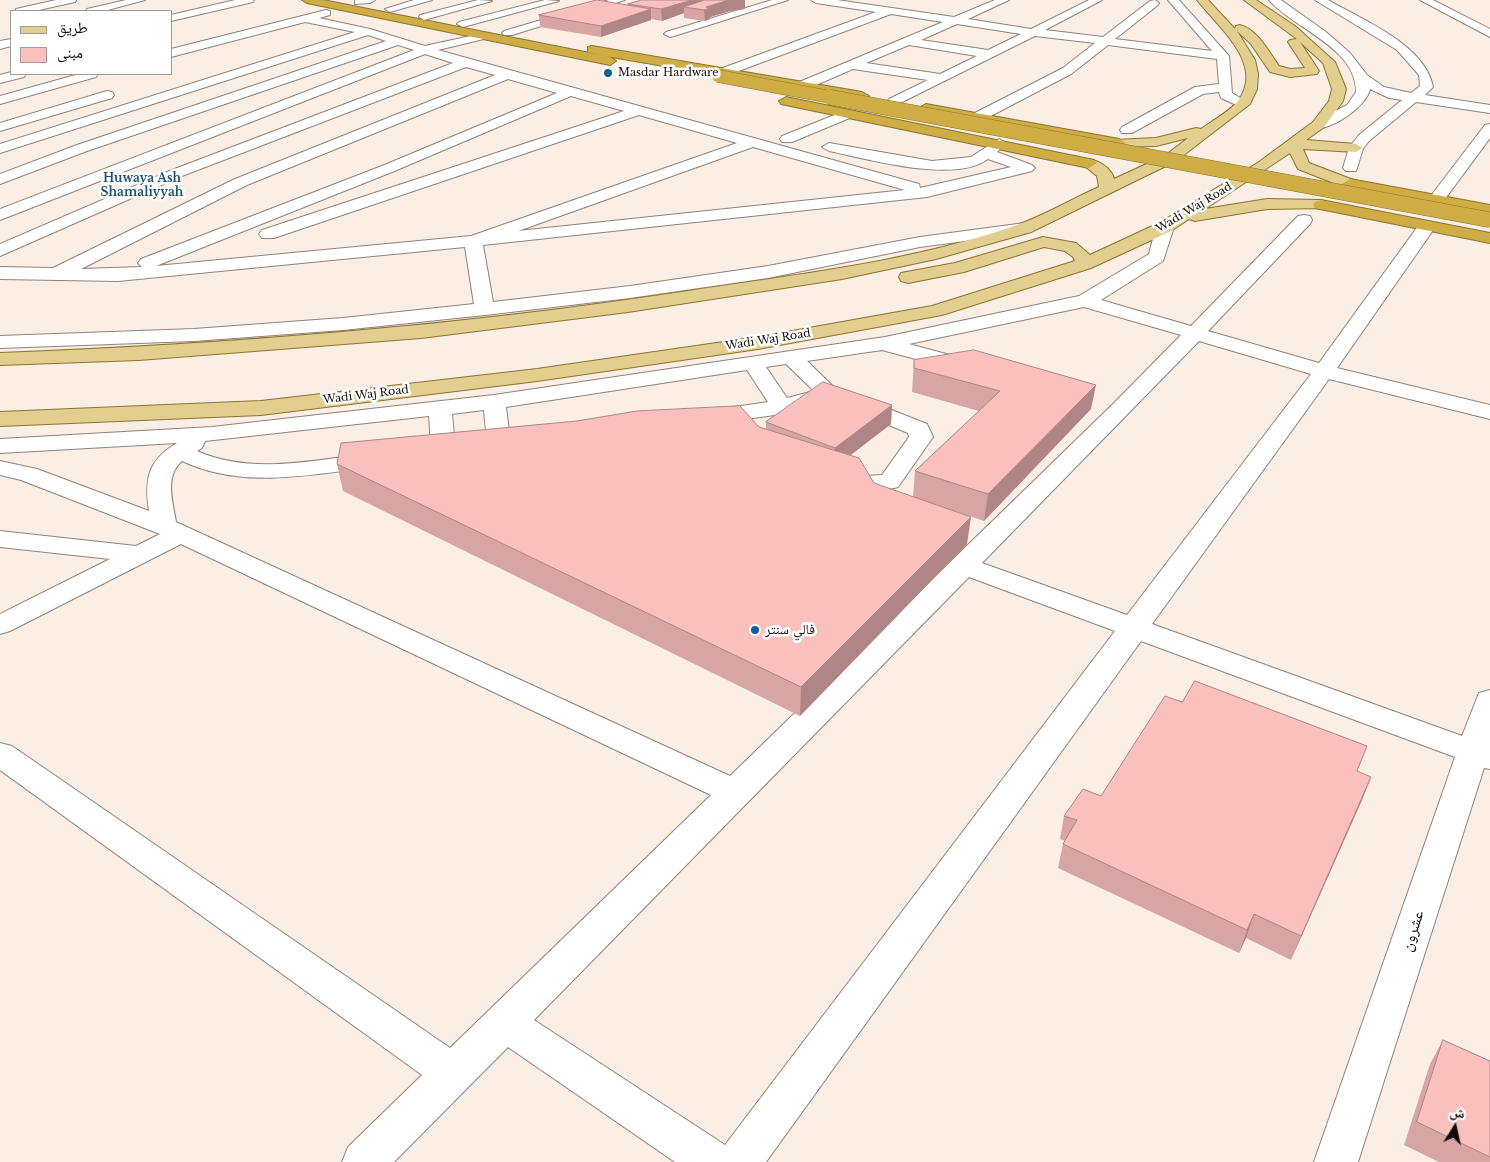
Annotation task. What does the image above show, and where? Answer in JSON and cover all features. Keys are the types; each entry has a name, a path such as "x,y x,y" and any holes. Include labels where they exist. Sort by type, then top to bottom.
{"highway":[{"path":"309,0 355,2 724,77 894,96 978,117 1119,143"},
{"path":"355,2 484,36 724,77 1490,220"},
{"path":"724,77 753,90 1490,228"},
{"path":"724,77 758,96 847,114 993,148 1089,163"},
{"path":"1350,176 1490,238"},
{"path":"1312,212 1432,213 1490,210"}],"main road":[{"path":"0,359 139,354 421,332 628,306 842,273 930,255 1025,228 1171,158 1243,104 1249,94 1252,68 1239,38 1202,0"},
{"path":"1217,16 1235,23 1251,36 1266,54 1274,69 1290,73 1312,71 1298,46 1275,26 1256,14 1248,0"},
{"name":"Wadi Waj Road","path":"0,419 261,408 547,374 758,343 935,311 1085,264 1172,223 1264,165 1318,125 1336,101 1339,89 1329,62 1291,28 1248,0"},
{"path":"1119,143 1156,142 1210,127"},
{"path":"1292,144 1356,148"},
{"path":"1292,144 1303,166 1350,176"},
{"path":"1089,163 1105,174 1108,189"},
{"path":"1172,223 1267,204 1312,212"},
{"path":"725,291 824,293 958,268 1043,242 1070,246 1081,254 1085,264"}],"street":[{"path":"25,10 71,0"},
{"path":"95,10 140,0"},
{"path":"172,18 249,0"},
{"path":"292,5 309,0"},
{"path":"390,9 427,0"},
{"path":"424,16 491,0"},
{"path":"463,24 557,0"},
{"path":"587,0 606,4"},
{"path":"508,33 620,0"},
{"path":"670,34 783,0"},
{"path":"816,0 1032,32 1223,56"},
{"path":"984,0 1002,1"},
{"path":"894,96 912,93 1097,0"},
{"path":"1173,0 1223,56 1226,95 1243,104"},
{"path":"1274,0 1312,26 1351,62 1361,77 1380,90 1416,98 1490,109"},
{"path":"1320,0 1401,47 1425,74 1427,87 1416,98 1364,138 1356,148 1350,176"},
{"path":"1425,0 1490,34"},
{"path":"802,86 959,21 1002,1"},
{"path":"172,53 308,19 355,2"},
{"path":"978,117 1068,71 1154,3"},
{"path":"724,77 779,52 890,11"},
{"path":"308,19 369,32 465,63 754,142 927,192"},
{"path":"315,34 344,26"},
{"path":"837,30 864,35"},
{"path":"0,149 369,32"},
{"path":"0,215 425,50 484,36"},
{"path":"882,38 988,54"},
{"path":"0,179 82,148 398,41"},
{"path":"779,52 807,56"},
{"path":"826,60 940,78"},
{"path":"0,251 177,173 465,63"},
{"path":"56,274 241,182 506,74"},
{"path":"0,79 16,75"},
{"path":"0,100 88,75"},
{"path":"823,77 868,85"},
{"path":"1318,125 1352,108 1363,92 1361,77"},
{"path":"0,127 123,91 71,80"},
{"path":"1127,130 1200,90 1226,87"},
{"path":"118,275 387,169 570,92"},
{"path":"1357,101 1416,98"},
{"path":"0,273 118,275 473,241 927,192 1027,168 993,148 974,161 932,166 642,112 268,234"},
{"path":"787,139 847,114"},
{"path":"739,1162 1324,371 1490,128"},
{"path":"473,241 754,142"},
{"path":"364,1162 962,565 1110,407 1192,333 1312,212"},
{"path":"312,220 330,228"},
{"path":"0,446 212,434 494,402 885,344 1086,301 1157,257 1172,223"},
{"path":"0,342 194,335 343,324 485,309 630,292 758,273 920,242 1025,228"},
{"path":"347,237 373,250"},
{"path":"473,241 485,309"},
{"path":"1086,301 1324,371 1490,412"},
{"path":"885,344 988,373"},
{"path":"791,357 829,393 909,423 919,429 921,437 889,482 863,483 817,468"},
{"path":"753,363 782,407"},
{"path":"763,433 690,420 782,407 829,393"},
{"path":"494,402 499,443 504,446 518,447 538,444"},
{"path":"178,451 221,468 241,471 271,471 427,454 438,452 443,447 440,408"},
{"path":"171,530 157,482 165,464 178,451 212,434"},
{"path":"0,468 28,474 171,530 734,792"},
{"path":"0,625 140,554 171,530"},
{"path":"0,538 140,554"},
{"path":"962,565 1481,755"},
{"name":"عشرون","path":"1336,1162 1481,755 1490,700"},
{"path":"0,754 453,1073"},
{"path":"504,1022 712,1162"}],"building":[{"path":"597,0 651,9 601,26 539,15"},
{"path":"642,0 692,0 661,9 628,4"},
{"path":"705,0 729,0 706,7 710,8 704,10 684,7"},
{"path":"974,350 1096,385 988,494 915,471 1000,391 914,368 914,360"},
{"path":"823,382 892,405 835,448 766,422"},
{"name":"فالي سنتر","path":"740,406 759,427 859,458 874,483 971,517 801,687 337,464 341,443 577,421 637,411"},
{"path":"1195,681 1367,746 1357,771 1371,777 1301,936 1254,914 1247,930 1063,844 1077,820 1064,816 1083,789 1101,796 1165,696 1182,702"},
{"path":"1443,1040 1490,1061 1490,1157 1417,1122"}],"place":[{"name":"Masdar Hardware","path":"608,73"},
{"name":"فالي سنتر","path":"755,630"}],"district":[{"name":"Huwaya Ash Shamaliyyah","path":"142,186"}]}
